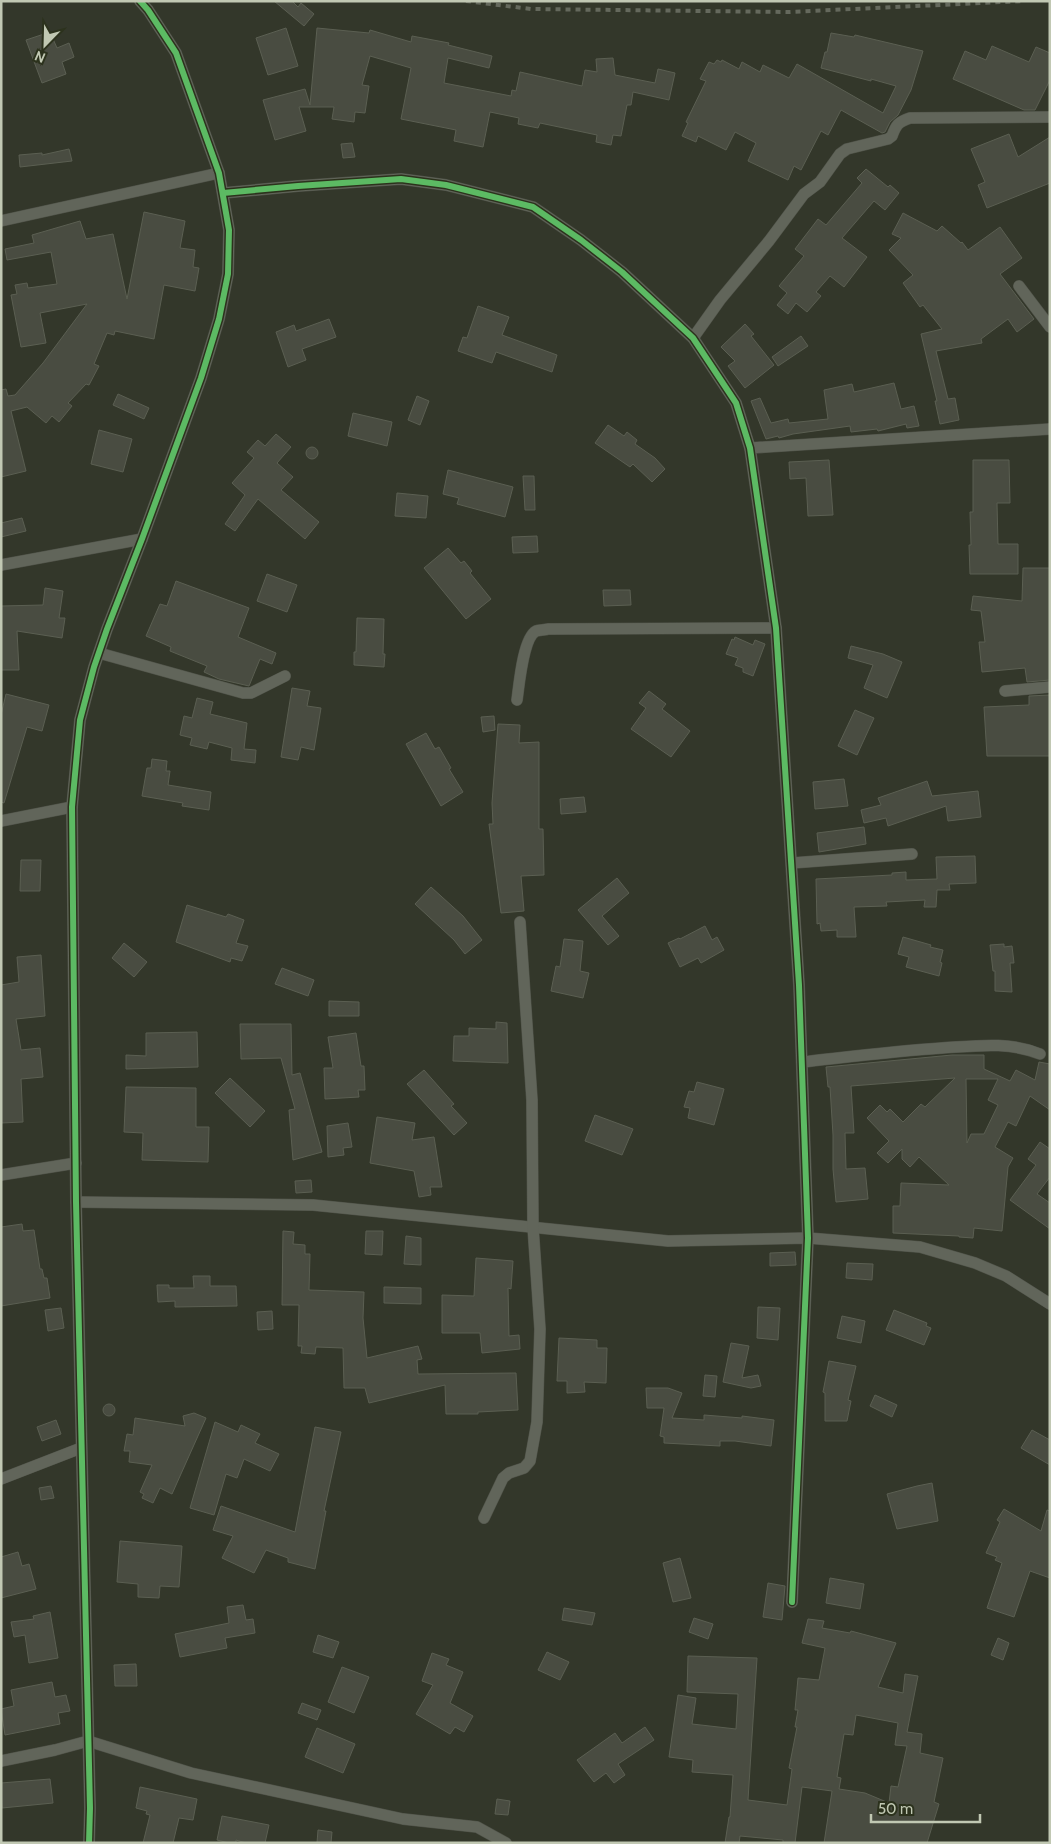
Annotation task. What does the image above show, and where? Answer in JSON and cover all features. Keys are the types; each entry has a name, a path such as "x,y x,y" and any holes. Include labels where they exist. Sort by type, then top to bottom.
{"street":[{"path":"89,1843 90,1808 76,1202 72,807 80,720 106,629 202,378 219,319 228,274 229,230 219,173 176,53 140,1"},
{"path":"693,338 720,300 804,194 820,182 844,150 888,139 892,136 895,126 899,122 910,118 1050,117"},
{"path":"1,221 219,173"},
{"path":"223,193 401,179 446,185 533,207 581,240 622,272 693,338 736,402 750,448 776,628 792,863 802,1062 808,1238 792,1602"},
{"path":"1019,286 1050,327"},
{"path":"750,448 1050,429"},
{"path":"1,565 142,538"},
{"path":"517,700 524,657 530,636 536,631 548,629 776,628"},
{"path":"99,653 243,693 251,692 285,676"},
{"path":"1005,691 1050,687"},
{"path":"1,821 72,807"},
{"path":"792,863 912,854"},
{"path":"484,1518 503,1478 510,1473 524,1468 530,1461 537,1422 540,1329 533,1227 532,1100 520,922"},
{"path":"802,1062 887,1052 996,1045 1027,1049 1040,1054"},
{"path":"1,1175 76,1163"},
{"path":"76,1202 313,1205 668,1242 808,1238 920,1247 975,1263 1006,1276 1050,1304"},
{"path":"1,1479 81,1448"},
{"path":"1,1761 88,1741 191,1774 403,1819 476,1827 506,1843"}],"building":[{"path":"274,1 292,1 298,7 301,3 314,14 304,26"},
{"path":"286,28 298,66 268,75 256,38"},
{"path":"317,28 369,33 370,30 411,42 412,36 449,43 448,45 492,56 489,68 448,58 444,83 511,96 512,90 516,91 520,72 582,86 585,70 597,72 596,59 613,58 615,75 655,83 658,69 675,73 669,100 633,92 631,105 627,105 621,136 613,135 611,145 596,142 597,135 540,123 538,128 518,124 519,118 490,112 483,147 454,141 456,130 401,119 411,68 370,56 362,85 369,86 365,113 355,112 354,122 332,119 334,107 299,107 306,131 275,140 263,100 305,89 310,105"},
{"path":"50,32 57,48 69,43 74,57 62,62 66,74 42,83 26,40"},
{"path":"831,33 854,37 855,35 923,51 911,90 898,115 890,122 885,132 882,133 841,110 828,135 821,131 801,170 794,166 788,180 748,161 756,143 735,132 726,150 698,136 696,142 682,136 688,123 686,122 706,81 700,79 709,62 714,64 717,60 721,62 722,60 739,69 742,62 760,72 763,65 789,78 797,64 883,113 896,86 821,68"},
{"path":"992,46 1029,62 1036,47 1050,53 1050,80 1035,110 1024,110 953,79 965,51 986,60"},
{"path":"1009,134 1018,157 1050,137 1050,183 987,208 978,185 985,182 971,149"},
{"path":"352,143 355,157 343,158 341,144"},
{"path":"69,149 72,161 20,167 19,155 42,153 42,155"},
{"path":"866,169 888,187 890,185 899,193 885,210 874,201 842,238 867,257 844,287 830,276 816,292 821,296 807,312 796,303 788,314 777,305 787,293 779,286 804,256 795,249 818,219 826,225 862,183 857,178"},
{"path":"144,212 185,221 180,248 195,250 193,267 199,268 195,291 164,285 154,339 115,331 114,335 107,333 94,364 99,366 89,385 86,384 68,403 72,406 59,422 52,416 46,423 27,407 11,411 26,471 1,477 1,390 6,389 8,396 15,395 43,363 87,304 40,313 46,343 21,347 11,295 17,294 15,285 27,283 28,288 57,284 51,252 7,260 5,249 34,243 32,235 80,221 86,239 113,234 127,299"},
{"path":"903,213 937,231 942,226 962,242 968,250 1000,227 1022,258 1000,274 1034,319 1017,332 1008,319 981,339 982,343 936,351 948,399 955,398 959,420 940,424 935,401 937,401 921,334 942,329 923,305 920,307 903,283 913,275 889,250 901,238 892,234"},
{"path":"478,306 509,317 502,335 557,355 552,372 496,352 492,363 458,351 463,337 467,338"},
{"path":"329,319 336,337 302,349 306,360 288,367 276,332 294,325 296,331"},
{"path":"745,324 754,334 751,336 774,365 745,388 728,366 735,361 721,347"},
{"path":"801,336 808,346 778,366 772,357"},
{"path":"894,383 901,409 914,406 919,426 907,428 906,424 878,431 877,429 851,432 850,426 766,439 751,401 760,398 771,423 788,419 789,423 828,419 824,390 852,384 854,392"},
{"path":"118,394 149,408 144,419 113,405"},
{"path":"417,396 429,401 420,425 408,420"},
{"path":"353,413 392,422 387,446 348,436"},
{"path":"608,425 624,436 627,432 637,440 635,444 655,458 665,469 652,482 633,464 630,467 595,443"},
{"path":"99,430 132,439 123,472 91,464"},
{"path":"276,434 291,447 277,463 293,477 281,490 319,522 305,539 258,499 235,531 225,524 245,495 232,483 254,458 247,452 258,440 265,446"},
{"path":"312,447 318,453 312,459 306,453"},
{"path":"829,460 833,515 808,516 806,478 790,479 789,462"},
{"path":"973,460 1009,460 1010,503 997,503 998,544 1018,544 1018,574 970,574 969,545 971,545 970,512 973,512"},
{"path":"448,470 513,487 505,517 457,504 459,498 443,494"},
{"path":"523,476 534,476 535,510 525,510"},
{"path":"397,493 428,496 426,518 395,516"},
{"path":"22,518 26,531 1,537 1,523"},
{"path":"537,536 538,552 513,553 512,537"},
{"path":"448,548 461,563 464,561 472,571 470,573 491,599 466,619 424,568"},
{"path":"1023,568 1050,568 1050,680 1027,682 1025,668 982,672 979,642 985,642 981,611 971,610 973,596 1022,601"},
{"path":"267,574 297,585 287,612 257,601"},
{"path":"176,581 249,608 238,637 276,653 272,664 260,659 249,686 219,679 204,672 207,666 170,651 171,647 146,636 160,604 167,606"},
{"path":"45,588 63,591 59,618 65,618 62,638 17,631 19,670 1,670 1,606 43,605"},
{"path":"603,590 630,590 631,605 604,606"},
{"path":"357,618 384,619 384,667 354,665"},
{"path":"735,637 753,645 755,640 765,644 753,676 743,672 743,668 735,665 738,658 726,654 732,639 734,640"},
{"path":"851,646 883,654 902,662 887,698 864,688 873,665 848,658"},
{"path":"292,688 310,691 307,706 321,708 314,750 301,747 298,760 281,757"},
{"path":"649,691 666,704 662,709 690,731 671,757 631,729 646,708 639,703"},
{"path":"6,694 49,705 42,731 27,727 4,803 1,802 1,715"},
{"path":"1050,695 1050,756 987,756 984,707 1029,705 1029,696"},
{"path":"197,698 213,702 210,714 247,723 244,749 256,750 255,763 231,760 232,748 209,742 207,749 190,745 192,738 180,735 184,716 192,718"},
{"path":"855,710 874,718 857,755 838,746"},
{"path":"494,716 495,730 483,732 481,717"},
{"path":"498,724 520,725 519,743 539,742 539,829 543,829 544,875 521,876 524,911 501,913 489,824 493,824 492,803"},
{"path":"426,733 435,749 439,747 451,768 449,769 463,792 441,806 406,744"},
{"path":"152,759 167,761 166,771 170,771 168,785 211,792 209,810 182,806 183,803 142,796 147,768 151,768"},
{"path":"844,779 848,806 815,809 813,782"},
{"path":"927,781 932,796 978,791 981,817 948,821 946,806 888,826 886,818 864,823 861,810 881,805 878,798"},
{"path":"584,797 586,812 561,814 560,799"},
{"path":"864,827 866,844 819,852 817,833"},
{"path":"975,856 976,883 949,884 950,890 937,890 936,907 924,907 925,900 886,902 887,906 854,907 856,937 837,937 837,930 821,931 820,923 817,924 816,879 892,875 892,873 906,872 906,880 937,879 936,857"},
{"path":"21,860 41,860 40,891 20,891"},
{"path":"617,878 629,893 602,916 619,936 608,945 578,910"},
{"path":"431,887 463,916 482,940 465,954 454,940 415,904"},
{"path":"187,905 226,917 228,914 244,920 236,943 248,946 242,961 231,958 230,962 176,942"},
{"path":"705,926 712,940 717,937 724,950 701,963 698,958 680,967 668,943"},
{"path":"903,937 943,950 939,976 906,967 909,957 898,954"},
{"path":"564,939 583,941 580,971 589,973 583,998 551,991 556,966 560,967"},
{"path":"124,943 147,962 134,977 112,958"},
{"path":"1004,944 1004,947 1012,946 1014,963 1010,963 1012,992 995,991 995,971 993,971 990,945"},
{"path":"41,955 45,1016 16,1019 21,1050 40,1048 43,1077 21,1079 23,1122 1,1123 1,985 19,982 17,957"},
{"path":"282,968 314,980 308,996 275,984"},
{"path":"329,1001 359,1002 359,1016 329,1016"},
{"path":"496,1022 507,1023 508,1063 453,1061 454,1036 469,1036 469,1028 496,1029"},
{"path":"240,1024 291,1024 292,1075 300,1073 322,1152 293,1160 289,1110 295,1109 281,1058 241,1059"},
{"path":"197,1032 198,1067 126,1069 126,1055 146,1056 146,1033"},
{"path":"356,1033 361,1066 364,1066 365,1090 358,1090 359,1097 325,1099 324,1068 333,1068 328,1037"},
{"path":"952,1055 984,1055 984,1069 1010,1081 1016,1070 1035,1080 1039,1062 1050,1064 1050,1110 1030,1096 1016,1126 1008,1122 995,1147 1013,1158 1008,1167 1002,1231 974,1228 973,1238 893,1233 893,1206 900,1206 901,1183 949,1185 919,1157 910,1167 902,1159 902,1149 888,1163 877,1153 889,1141 867,1118 880,1105 887,1112 890,1109 903,1122 921,1104 925,1107 955,1078 851,1086 854,1133 845,1133 846,1169 865,1168 868,1199 836,1202 830,1087 828,1087 826,1067","holes":["966,1079 998,1079 988,1100 998,1105 984,1134 971,1134 967,1143"]},
{"path":"424,1070 454,1104 451,1106 467,1123 454,1135 407,1084"},
{"path":"230,1078 265,1111 250,1127 215,1093"},
{"path":"697,1082 724,1089 714,1125 688,1118 690,1108 684,1107 689,1091 694,1092"},
{"path":"126,1087 196,1088 196,1127 209,1127 208,1162 142,1160 143,1133 124,1132"},
{"path":"595,1115 633,1129 622,1155 585,1141"},
{"path":"377,1117 415,1123 412,1140 434,1137 442,1187 430,1187 431,1195 419,1197 414,1171 370,1163"},
{"path":"348,1123 352,1147 343,1148 344,1155 328,1157 327,1126"},
{"path":"1040,1142 1050,1149 1050,1177 1037,1194 1050,1203 1050,1229 1010,1200 1036,1165 1028,1159"},
{"path":"311,1180 312,1192 296,1193 295,1181"},
{"path":"22,1224 23,1231 34,1230 40,1269 42,1269 44,1278 47,1278 50,1298 1,1306 1,1227"},
{"path":"283,1231 294,1232 293,1244 305,1245 305,1254 310,1254 309,1290 364,1292 363,1318 367,1358 418,1346 422,1359 417,1360 418,1374 516,1373 518,1410 478,1412 478,1414 446,1414 445,1385 369,1403 365,1388 344,1388 343,1348 316,1347 315,1354 301,1353 302,1346 298,1346 299,1305 282,1305"},
{"path":"366,1231 383,1231 382,1255 365,1254"},
{"path":"406,1236 421,1238 421,1265 404,1264"},
{"path":"795,1252 796,1265 770,1266 770,1253"},
{"path":"476,1258 513,1261 511,1289 508,1288 509,1336 519,1335 520,1349 482,1353 480,1333 442,1333 442,1295 474,1296"},
{"path":"847,1263 873,1264 872,1280 846,1278"},
{"path":"193,1276 210,1276 210,1286 236,1286 237,1306 175,1307 175,1301 158,1302 157,1285 169,1285 169,1288 194,1288"},
{"path":"384,1287 421,1288 421,1304 384,1303"},
{"path":"758,1307 780,1308 778,1340 757,1338"},
{"path":"61,1308 64,1328 48,1331 45,1310"},
{"path":"894,1310 927,1323 926,1326 931,1328 924,1345 886,1330"},
{"path":"272,1311 273,1329 258,1330 257,1312"},
{"path":"842,1316 865,1321 861,1343 837,1338"},
{"path":"559,1338 597,1340 597,1348 607,1348 606,1383 584,1382 585,1392 567,1393 567,1381 557,1381"},
{"path":"731,1343 749,1346 742,1378 758,1375 761,1386 751,1388 723,1382"},
{"path":"829,1361 856,1366 848,1400 851,1401 847,1421 825,1421 825,1393 823,1392"},
{"path":"705,1375 717,1376 715,1397 703,1396"},
{"path":"646,1388 668,1388 682,1393 672,1418 704,1420 704,1415 742,1418 742,1416 774,1420 771,1446 735,1441 720,1441 720,1446 664,1443 664,1437 660,1436 664,1408 647,1408"},
{"path":"875,1395 897,1405 892,1417 870,1406"},
{"path":"111,1404 114,1405 114,1415 107,1416 104,1415 103,1408 104,1405"},
{"path":"194,1413 206,1418 172,1494 160,1488 153,1503 142,1498 144,1494 140,1492 152,1465 129,1462 130,1451 124,1451 127,1434 133,1435 135,1418 185,1426 183,1416"},
{"path":"56,1420 61,1434 42,1441 37,1427"},
{"path":"215,1422 238,1432 241,1425 260,1434 255,1443 279,1454 270,1471 244,1459 237,1478 226,1474 214,1515 190,1508"},
{"path":"315,1427 341,1432 324,1511 326,1511 315,1569 288,1562 288,1558 266,1550 254,1573 222,1558 233,1536 213,1530 221,1506 295,1532"},
{"path":"1032,1430 1050,1440 1050,1465 1021,1448"},
{"path":"932,1483 938,1521 897,1529 887,1494"},
{"path":"51,1486 54,1498 41,1500 39,1488"},
{"path":"1004,1509 1041,1531 1047,1510 1050,1511 1050,1578 1030,1571 1014,1617 987,1608 1002,1563 995,1560 997,1557 986,1553 1000,1522 997,1520"},
{"path":"120,1541 182,1546 179,1587 160,1586 159,1598 138,1597 138,1584 117,1582"},
{"path":"18,1552 22,1566 29,1564 36,1589 1,1598 1,1557"},
{"path":"680,1558 691,1598 673,1602 663,1563"},
{"path":"830,1578 864,1584 860,1609 826,1603"},
{"path":"768,1583 785,1586 782,1620 763,1617"},
{"path":"243,1605 246,1620 253,1619 255,1633 225,1638 227,1648 180,1657 175,1634 229,1623 227,1607"},
{"path":"564,1608 595,1613 592,1625 562,1620"},
{"path":"50,1612 58,1658 29,1663 25,1635 14,1637 11,1622 34,1619 33,1616"},
{"path":"694,1618 713,1624 708,1639 689,1632"},
{"path":"808,1619 824,1621 822,1628 850,1633 851,1631 896,1643 878,1687 903,1693 905,1674 918,1676 907,1732 922,1734 920,1753 943,1758 934,1802 939,1804 927,1843 824,1843 832,1791 802,1787 795,1843 783,1843 783,1840 740,1836 739,1843 725,1843 730,1817 733,1775 692,1772 693,1760 669,1757 678,1695 696,1698 692,1724 736,1729 738,1694 687,1692 688,1656 757,1658 748,1800 787,1805 792,1769 789,1768 797,1727 795,1727 798,1710 795,1710 798,1678 819,1680 825,1648 802,1643","holes":["856,1715 898,1723 895,1745 907,1746 898,1787 891,1786 889,1803 865,1793 839,1789 841,1778 837,1777 844,1734 853,1735"]},
{"path":"318,1635 339,1642 333,1658 313,1652"},
{"path":"998,1638 1009,1643 1003,1660 991,1655"},
{"path":"547,1652 569,1662 560,1680 538,1670"},
{"path":"432,1653 449,1659 446,1665 463,1672 450,1703 473,1716 464,1732 455,1727 450,1734 416,1714 433,1685 422,1681"},
{"path":"136,1664 137,1686 115,1686 114,1665"},
{"path":"342,1667 369,1677 354,1713 328,1702"},
{"path":"52,1682 55,1697 66,1695 70,1711 58,1713 60,1724 5,1735 1,1709 14,1706 11,1690"},
{"path":"302,1703 321,1710 317,1720 298,1713"},
{"path":"645,1727 654,1740 618,1764 625,1775 614,1783 606,1773 594,1782 577,1760 615,1733 622,1743"},
{"path":"317,1728 355,1744 343,1773 305,1757"},
{"path":"50,1779 53,1803 2,1808 1,1783"},
{"path":"140,1787 197,1799 193,1820 179,1818 173,1843 143,1843 150,1815 146,1814 147,1811 136,1808"},
{"path":"497,1799 510,1801 508,1815 495,1814"},
{"path":"222,1816 269,1825 265,1843 246,1843 236,1840 236,1843 229,1843 217,1840"},
{"path":"318,1830 332,1832 331,1843 317,1843"}],"railway":[{"path":"466,1 531,9 789,12 1024,1"}],"cycle path":[{"path":"89,1843 90,1808 76,1202 72,807 80,720 94,667 201,378 219,319 228,274 229,230 219,173 176,53 140,1"},
{"path":"223,193 401,179 446,185 533,207 581,240 622,272 693,338 736,403 750,448 776,628 799,985 808,1238 792,1602"}]}
